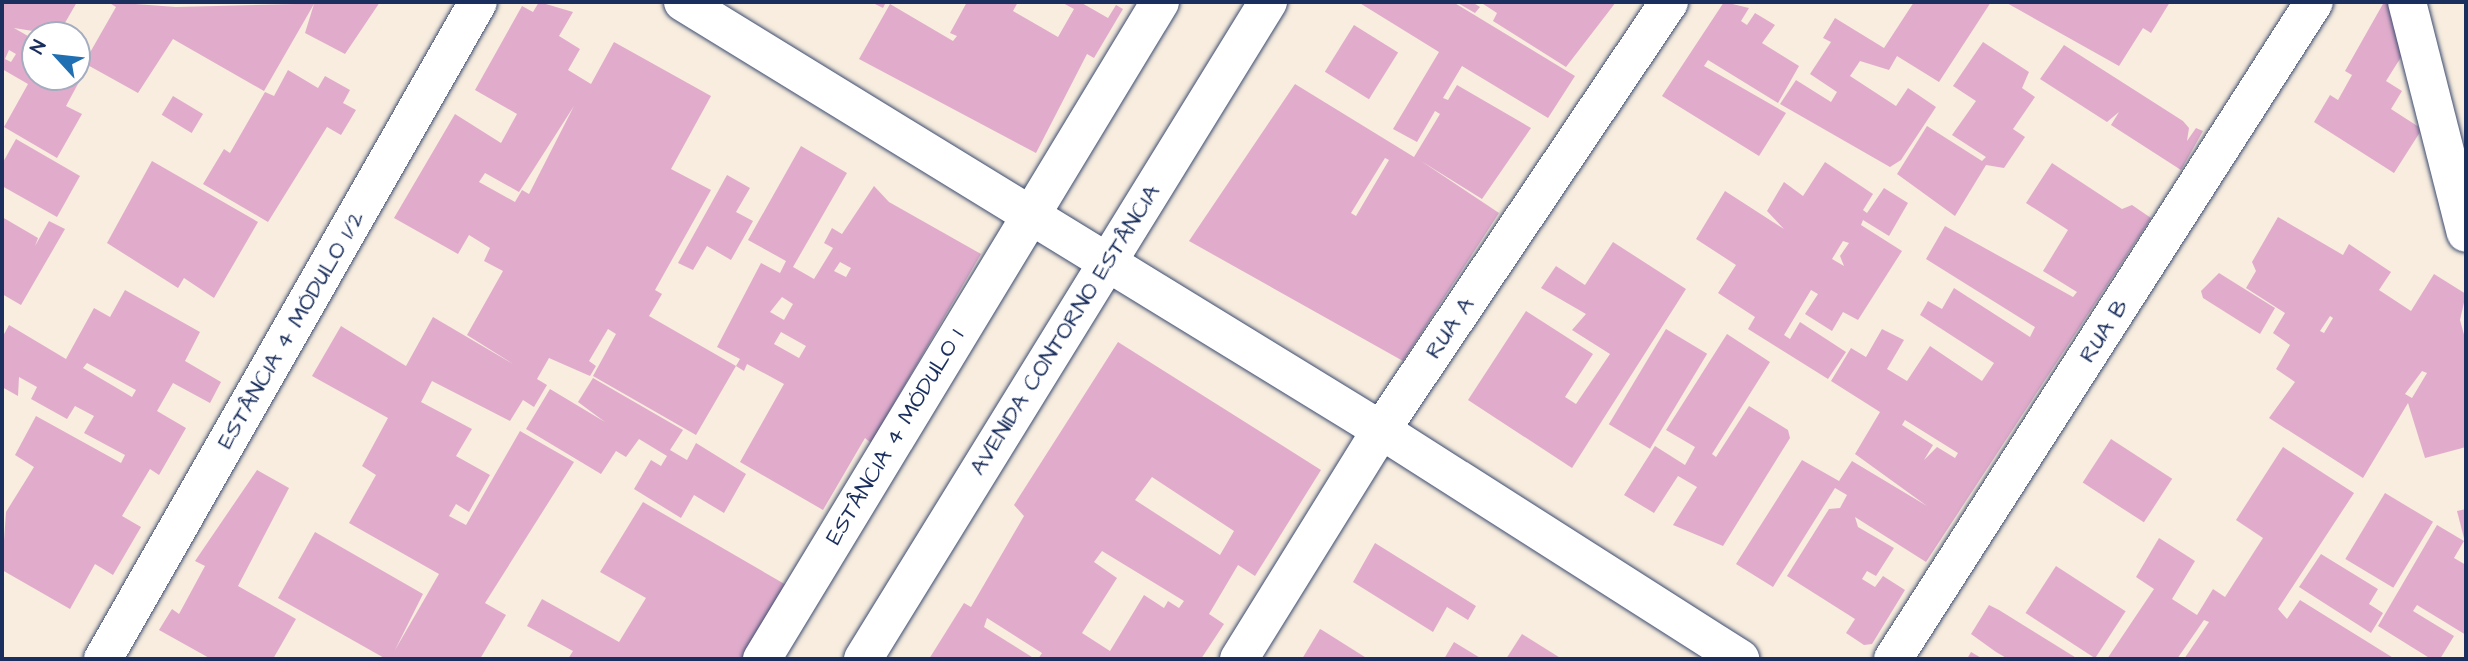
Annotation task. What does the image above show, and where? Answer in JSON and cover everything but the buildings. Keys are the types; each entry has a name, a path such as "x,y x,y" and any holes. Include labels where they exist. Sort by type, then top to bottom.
{"street":[{"name":"ESTÂNCIA 4 MÓDULO 1/2","path":"103,659 478,2"},
{"path":"683,2 1381,430 1740,659"},
{"name":"ESTÂNCIA 4 MÓDULO 1","path":"762,659 1028,215 1160,2"},
{"name":"AVENIDA CONTORNO ESTÂNCIA","path":"863,659 1268,2"},
{"name":"RUA A","path":"1239,659 1381,430 1669,2"},
{"name":"RUA B","path":"1893,659 2314,2"},
{"path":"2407,2 2466,233"}]}
